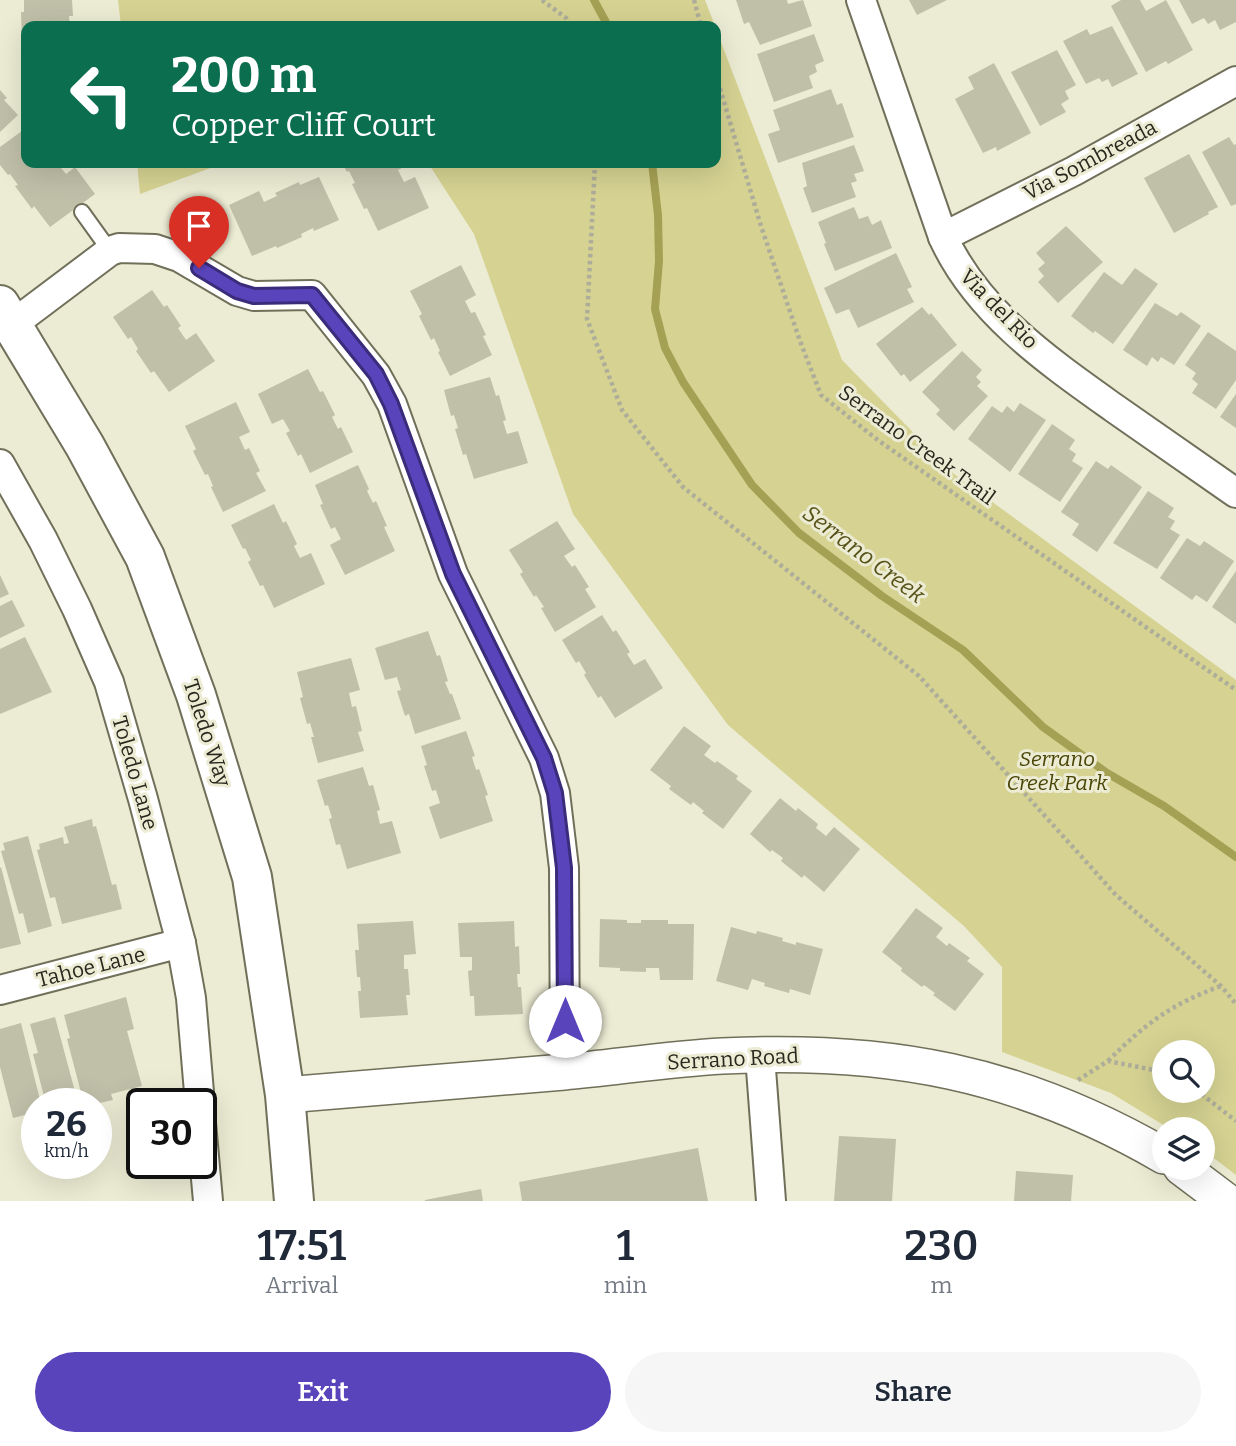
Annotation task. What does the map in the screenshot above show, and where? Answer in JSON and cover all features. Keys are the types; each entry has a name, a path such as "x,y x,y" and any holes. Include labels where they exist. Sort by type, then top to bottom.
{"main road":[{"name":"Toledo Way","path":"6,315 85,446 145,557 197,695 252,877 285,1095 294,1201"}],"street":[{"name":"Via del Rio","path":"861,0 943,237 954,261 976,291 1018,336 1078,383 1236,493"},
{"name":"Via Sombreada","path":"943,237 1074,171 1236,81"},
{"path":"6,315 110,251 137,247 155,249 180,257 237,291 254,296 312,295 376,374 391,404 453,574 544,758 555,793 564,868 565,1072"},
{"name":"Toledo Lane","path":"0,464 49,552 109,682 181,943 191,998 199,1088"},
{"name":"Tahoe Lane","path":"0,990 181,943"},
{"name":"Serrano Road","path":"285,1095 721,1056 822,1054 904,1061 961,1072 1077,1111 1152,1149"},
{"path":"760,1056 771,1201"},
{"path":"206,1179 208,1201"},
{"path":"1198,1180 1226,1201"}],"lane":[{"path":"82,212 110,251"}],"path":[{"path":"542,0 567,21"},
{"path":"694,0 700,21"},
{"name":"Serrano Creek Trail","path":"721,92 761,226 821,395 879,441 1236,690"},
{"path":"595,168 587,320 622,410 683,487 919,676 1116,895 1222,986 1236,1004"},
{"path":"1078,1080 1108,1061 1164,1011 1222,986"},
{"path":"1108,1061 1152,1070"},
{"path":"1213,1103 1236,1121"}],"green space":[{"path":"118,0 705,0 713,21 120,21"},
{"name":"Serrano Creek Park","path":"721,42 842,360 954,474 1236,680 1236,1175 1215,1159 1215,1117 1152,1118 1111,1093 1002,1052 1002,967 964,926 728,725 573,514 474,234 431,168 721,168"},
{"path":"137,168 210,168 140,194"}],"building":[{"path":"24,0 72,0 73,16 69,16 70,21 21,21 21,12 24,12"},
{"path":"736,0 787,0 788,4 803,0 812,26 760,45 749,22 744,24"},
{"path":"909,0 947,0 917,15"},
{"path":"1121,0 1140,0 1146,11 1166,0 1193,50 1146,72 1111,6"},
{"path":"1179,0 1236,0 1236,22 1220,30 1215,20 1208,24 1204,18 1192,24"},
{"path":"1112,26 1138,74 1112,87 1108,79 1102,82 1099,78 1086,84 1063,41 1087,29 1090,35"},
{"path":"814,34 824,61 815,65 817,72 809,76 813,88 774,102 757,54"},
{"path":"1057,50 1076,85 1065,91 1069,99 1061,104 1066,112 1040,126 1011,72"},
{"path":"994,63 1031,133 997,151 996,147 983,153 955,99 974,89 968,77"},
{"path":"831,89 837,105 842,103 854,137 778,163 768,134 780,130 773,110"},
{"path":"0,90 7,98 4,100 18,115 0,132"},
{"path":"21,132 21,168 61,168 66,174 76,168 95,194 50,227 34,206 32,209 15,186 18,185 10,174 0,165 0,147"},
{"path":"1229,137 1234,145 1236,144 1236,204 1231,206 1202,152"},
{"path":"854,145 864,171 854,174 857,181 851,183 856,197 812,213 803,188 807,186 802,163"},
{"path":"1189,154 1218,207 1174,233 1144,178"},
{"path":"345,168 402,168 398,170 404,182 415,177 429,208 378,231 367,208 364,209 349,171"},
{"path":"319,177 339,220 314,231 313,228 301,234 302,237 252,256 229,205 259,191 264,202 277,196 275,193 299,182 300,185"},
{"path":"854,207 859,219 868,216 872,225 881,220 892,248 835,271 818,222"},
{"path":"1066,226 1103,262 1058,303 1038,282 1044,276 1038,269 1045,263 1036,253"},
{"path":"896,253 912,287 907,289 914,302 858,328 849,309 836,314 824,288"},
{"path":"461,265 476,295 465,301 471,313 475,312 492,355 450,376 434,338 431,340 419,316 422,314 410,291"},
{"path":"1135,268 1158,284 1113,344 1071,316 1104,272 1122,285"},
{"path":"152,290 164,307 167,305 181,326 178,328 186,340 196,333 215,361 169,392 154,371 151,373 136,351 138,349 131,337 128,339 113,317"},
{"path":"1155,303 1177,316 1181,312 1201,326 1174,365 1161,357 1158,362 1152,357 1147,366 1123,350"},
{"path":"922,307 929,315 931,313 957,345 910,382 904,374 901,376 876,344"},
{"path":"1208,332 1236,351 1236,380 1216,409 1192,393 1198,384 1192,379 1196,373 1185,365"},
{"path":"962,351 982,370 976,377 981,382 977,386 988,396 954,431 936,414 940,410 922,392"},
{"path":"308,369 320,392 323,391 335,415 332,417 338,429 341,427 353,452 310,473 286,433 290,431 283,419 272,424 258,394"},
{"path":"490,377 496,396 499,395 507,434 518,431 528,463 474,479 466,454 463,455 455,429 458,428 454,415 451,416 444,390"},
{"path":"1236,394 1236,428 1220,417"},
{"path":"236,402 250,432 239,437 245,450 249,448 260,471 256,473 266,491 223,512 208,474 205,475 193,451 196,449 185,426"},
{"path":"1020,403 1046,420 1010,472 968,439 992,406 1002,413 1007,406 1014,412"},
{"path":"1052,424 1075,440 1069,449 1076,454 1072,461 1083,468 1060,502 1018,474"},
{"path":"1096,461 1108,469 1111,465 1142,487 1097,552 1072,535 1079,524 1061,512"},
{"path":"358,465 369,489 367,491 373,503 376,501 387,526 384,527 395,551 345,575 330,545 341,539 335,527 331,529 320,505 323,504 315,485"},
{"path":"1148,491 1174,508 1168,517 1175,521 1170,529 1180,535 1157,569 1113,543"},
{"path":"274,504 283,523 286,521 297,544 294,546 300,558 311,553 325,584 274,608 263,585 260,586 248,562 251,560 231,525"},
{"path":"557,521 575,549 564,556 572,567 575,565 589,587 585,589 596,607 555,632 541,608 544,607 536,595 534,597 509,550"},
{"path":"1187,538 1200,546 1204,541 1234,561 1207,602 1196,595 1192,600 1160,578"},
{"path":"1236,571 1236,624 1212,607"},
{"path":"0,575 9,594 0,598"},
{"path":"12,600 25,626 0,638 0,606"},
{"path":"602,615 613,632 616,630 630,652 627,654 634,665 645,659 663,688 615,718 601,696 598,698 579,661 576,663 562,640"},
{"path":"428,631 437,656 440,655 448,681 445,682 461,719 415,734 409,714 405,716 397,691 401,690 397,677 385,680 375,648"},
{"path":"25,637 52,692 0,714 0,649"},
{"path":"351,658 360,690 349,693 352,707 356,706 362,731 358,732 364,751 318,763 311,737 314,737 310,723 307,724 300,698 303,697 297,672"},
{"path":"684,726 711,746 704,755 738,776 736,779 752,791 723,829 702,813 704,811 693,802 691,805 669,789 671,786 650,770"},
{"path":"466,731 475,756 472,757 476,770 479,769 488,795 485,796 493,821 440,839 429,807 440,803 436,790 432,791 421,746"},
{"path":"363,767 369,786 373,785 380,810 377,811 380,824 392,821 401,853 347,869 340,844 336,845 329,819 332,818 328,805 325,806 317,780"},
{"path":"780,798 818,824 816,828 826,836 834,827 860,849 824,892 804,875 802,878 781,861 783,858 772,850 770,852 750,834"},
{"path":"92,819 112,885 116,884 122,909 62,924 55,897 50,898 37,850 40,849 39,844 63,837 64,844 69,843 64,827"},
{"path":"28,836 52,926 28,933 23,913 19,914 1,851 5,850 3,843"},
{"path":"0,868 21,944 0,949"},
{"path":"916,908 943,928 936,937 970,958 967,961 984,974 955,1011 933,995 935,993 901,971 902,968 882,952"},
{"path":"600,919 627,920 627,923 668,920 668,924 694,924 693,980 660,980 659,968 646,968 646,972 599,967"},
{"path":"413,921 416,954 404,955 410,995 406,995 408,1015 360,1018 360,977 357,977 355,950 359,950 357,924"},
{"path":"514,921 515,947 519,946 520,974 517,974 523,1014 475,1016 468,971 472,970 472,957 460,957 458,923"},
{"path":"731,927 783,938 782,941 796,945 796,942 823,949 810,995 790,989 789,993 764,986 765,983 752,979 748,990 716,981"},
{"path":"126,997 134,1029 127,1031 142,1086 112,1094 112,1088 80,1088 67,1039 70,1038 64,1015"},
{"path":"55,1017 74,1088 42,1088 33,1054 38,1053 30,1024"},
{"path":"21,1023 37,1088 21,1088 21,1116 13,1118 0,1067 0,1029"},
{"path":"839,1136 896,1139 892,1201 834,1201"},
{"path":"698,1148 708,1201 522,1201 519,1182"},
{"path":"1016,1171 1073,1175 1071,1201 1014,1201"},
{"path":"481,1189 483,1201 425,1201 425,1200"}],"waterway":[{"name":"Serrano Creek","path":"594,0 605,21"},
{"name":"Serrano Creek","path":"653,168 658,215 659,261 655,309 665,348 683,382 752,485 799,533 882,596 963,650 1043,727 1107,773 1164,806 1236,857"}],"route":[{"path":"199,268 237,291 254,296 312,295 376,374 391,404 453,574 544,758 555,793 564,868 565,1021"}]}
